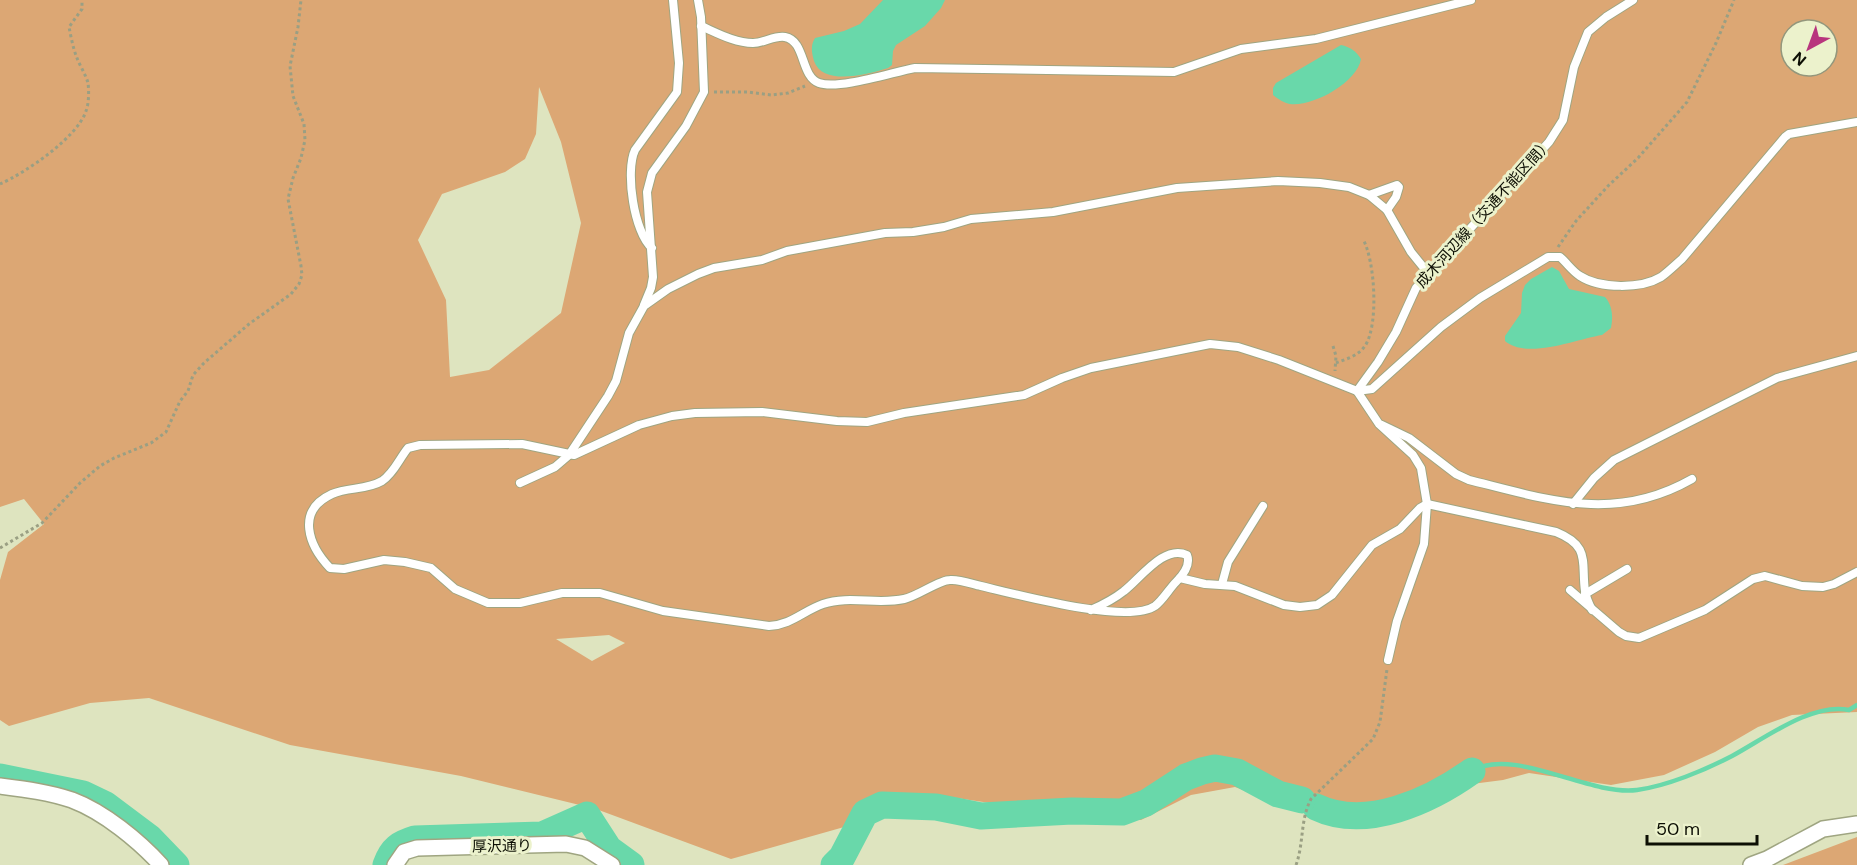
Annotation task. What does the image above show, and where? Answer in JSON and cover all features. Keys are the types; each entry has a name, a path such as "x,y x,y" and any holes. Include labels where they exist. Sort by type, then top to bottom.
{"street":[{"path":"0,786 57,796 81,804 138,842 161,865"},
{"path":"1751,865 1823,829 1857,824"},
{"name":"厚沢通り","path":"395,865 404,852 417,848 566,844 585,848 612,865"}],"lane":[{"path":"652,248 647,244 638,220 632,192 633,154 677,92 679,63 673,0"},
{"path":"701,26 740,41 768,41 778,37 792,40 798,46 803,62 816,82 830,85 874,79 915,68 1174,72 1241,49 1316,39 1471,0"},
{"name":"成木河辺線（交通不能区間）","path":"1357,391 1396,332 1416,288 1549,142 1563,120 1574,67 1588,32 1633,0"},
{"path":"520,483 555,467 569,455 616,381 629,333 651,288 653,277 648,182 686,126 704,92 700,2"},
{"path":"1091,610 1125,591 1166,555 1178,552 1189,559 1180,578 1155,606 1148,609 1125,612 1091,610 949,579 906,598 877,602 843,600 824,604 781,626 695,617 663,611 600,593 562,593 520,603 488,603 455,589 431,568 405,562 384,560 344,569 330,568 320,557 309,535 310,519 313,512 333,494 383,480 394,469 408,448 432,444 522,444 569,455 582,453 639,425 672,416 722,411 762,412 837,421 867,422 904,413 1024,395 1091,368 1210,344 1238,347 1357,391 1372,389 1441,327 1473,303 1548,257 1560,257 1577,274 1598,283 1623,286 1644,284 1657,279 1682,259 1785,137 1789,134 1857,122"},
{"path":"644,306 668,289 698,274 714,268 762,260 797,248 885,233 944,227 971,219 1053,212 1177,188 1278,181 1320,183 1349,188 1370,195 1387,210 1411,252 1428,273"},
{"path":"1370,195 1397,185 1398,192 1387,210"},
{"path":"1573,504 1594,478 1614,460 1777,378 1857,356"},
{"path":"1357,391 1379,424 1413,455 1421,468 1427,504 1424,544 1396,621 1388,660"},
{"path":"1379,424 1418,444 1456,474 1469,480 1548,500 1599,505 1638,500 1675,489 1692,479"},
{"path":"1180,578 1205,584 1235,586 1284,605 1300,607 1317,605 1332,595 1372,545 1400,529 1420,508 1427,504 1556,532 1567,537 1581,551 1584,559 1585,594 1592,610"},
{"path":"1222,584 1228,562 1263,506"},
{"path":"1585,594 1627,569"},
{"path":"1570,590 1626,636 1639,638 1705,610 1752,579 1765,576 1802,586 1823,587 1857,572"}],"path":[{"path":"0,184 16,177 47,155 71,132 87,109 88,83 76,57 69,27 82,9 82,0"},
{"path":"0,548 42,523 80,483 100,466 151,443 166,432 180,401 188,391 193,375 249,324 291,294 299,284 302,275 301,266 288,199 305,140 304,124 293,96 290,66 301,0"},
{"path":"1548,257 1561,244 1576,221 1638,158 1687,102 1734,0"},
{"path":"704,92 780,95 816,82"},
{"path":"1336,363 1356,355 1363,349 1371,330 1373,313 1371,268 1369,250 1363,239"},
{"path":"1333,346 1336,363 1334,381"},
{"path":"1296,865 1300,852 1305,811 1311,799 1368,746 1377,730 1388,660"}],"shaded area":[{"path":"0,0 1857,0 1857,712 1792,715 1758,727 1715,752 1664,775 1611,785 1529,773 1503,780 1464,785 1382,817 1295,809 1235,787 1191,795 1141,820 1069,815 950,797 731,859 596,809 461,776 290,745 149,698 90,703 9,726 0,720 0,580 8,552 44,524 24,499 0,507","holes":["539,87 561,142 581,223 561,313 489,370 450,377 446,300 418,240 442,194 505,172 525,159 536,134","609,635 625,643 592,661 556,639"]},
{"path":"883,0 945,0 925,26 896,45 892,65 888,68 847,77 827,74 819,69 812,52 815,38 844,31 860,24"},
{"path":"1341,45 1352,50 1361,59 1358,68 1343,85 1310,102 1299,104 1286,103 1273,95 1276,83"},
{"path":"1552,267 1559,271 1569,289 1605,297 1612,312 1611,328 1602,335 1539,349 1526,349 1505,341 1505,336 1521,313 1522,293 1525,285"},
{"path":"1857,837 1857,865 1783,865"}],"waterway":[{"path":"1472,771 1489,765 1508,764 1617,790 1649,788 1710,767 1804,717 1820,711 1849,710 1857,705"},
{"path":"834,865 842,857 865,813 882,805 936,807 981,816 1072,811 1122,812 1146,803 1186,777 1215,768 1237,772 1278,794 1302,800"},
{"path":"1316,807 1335,814 1356,816 1376,814 1417,802 1437,793 1472,771"},
{"path":"0,777 83,794 106,805 150,838 176,865"},
{"path":"386,865 397,848 415,839 542,835 587,815 609,849 631,865"}]}
